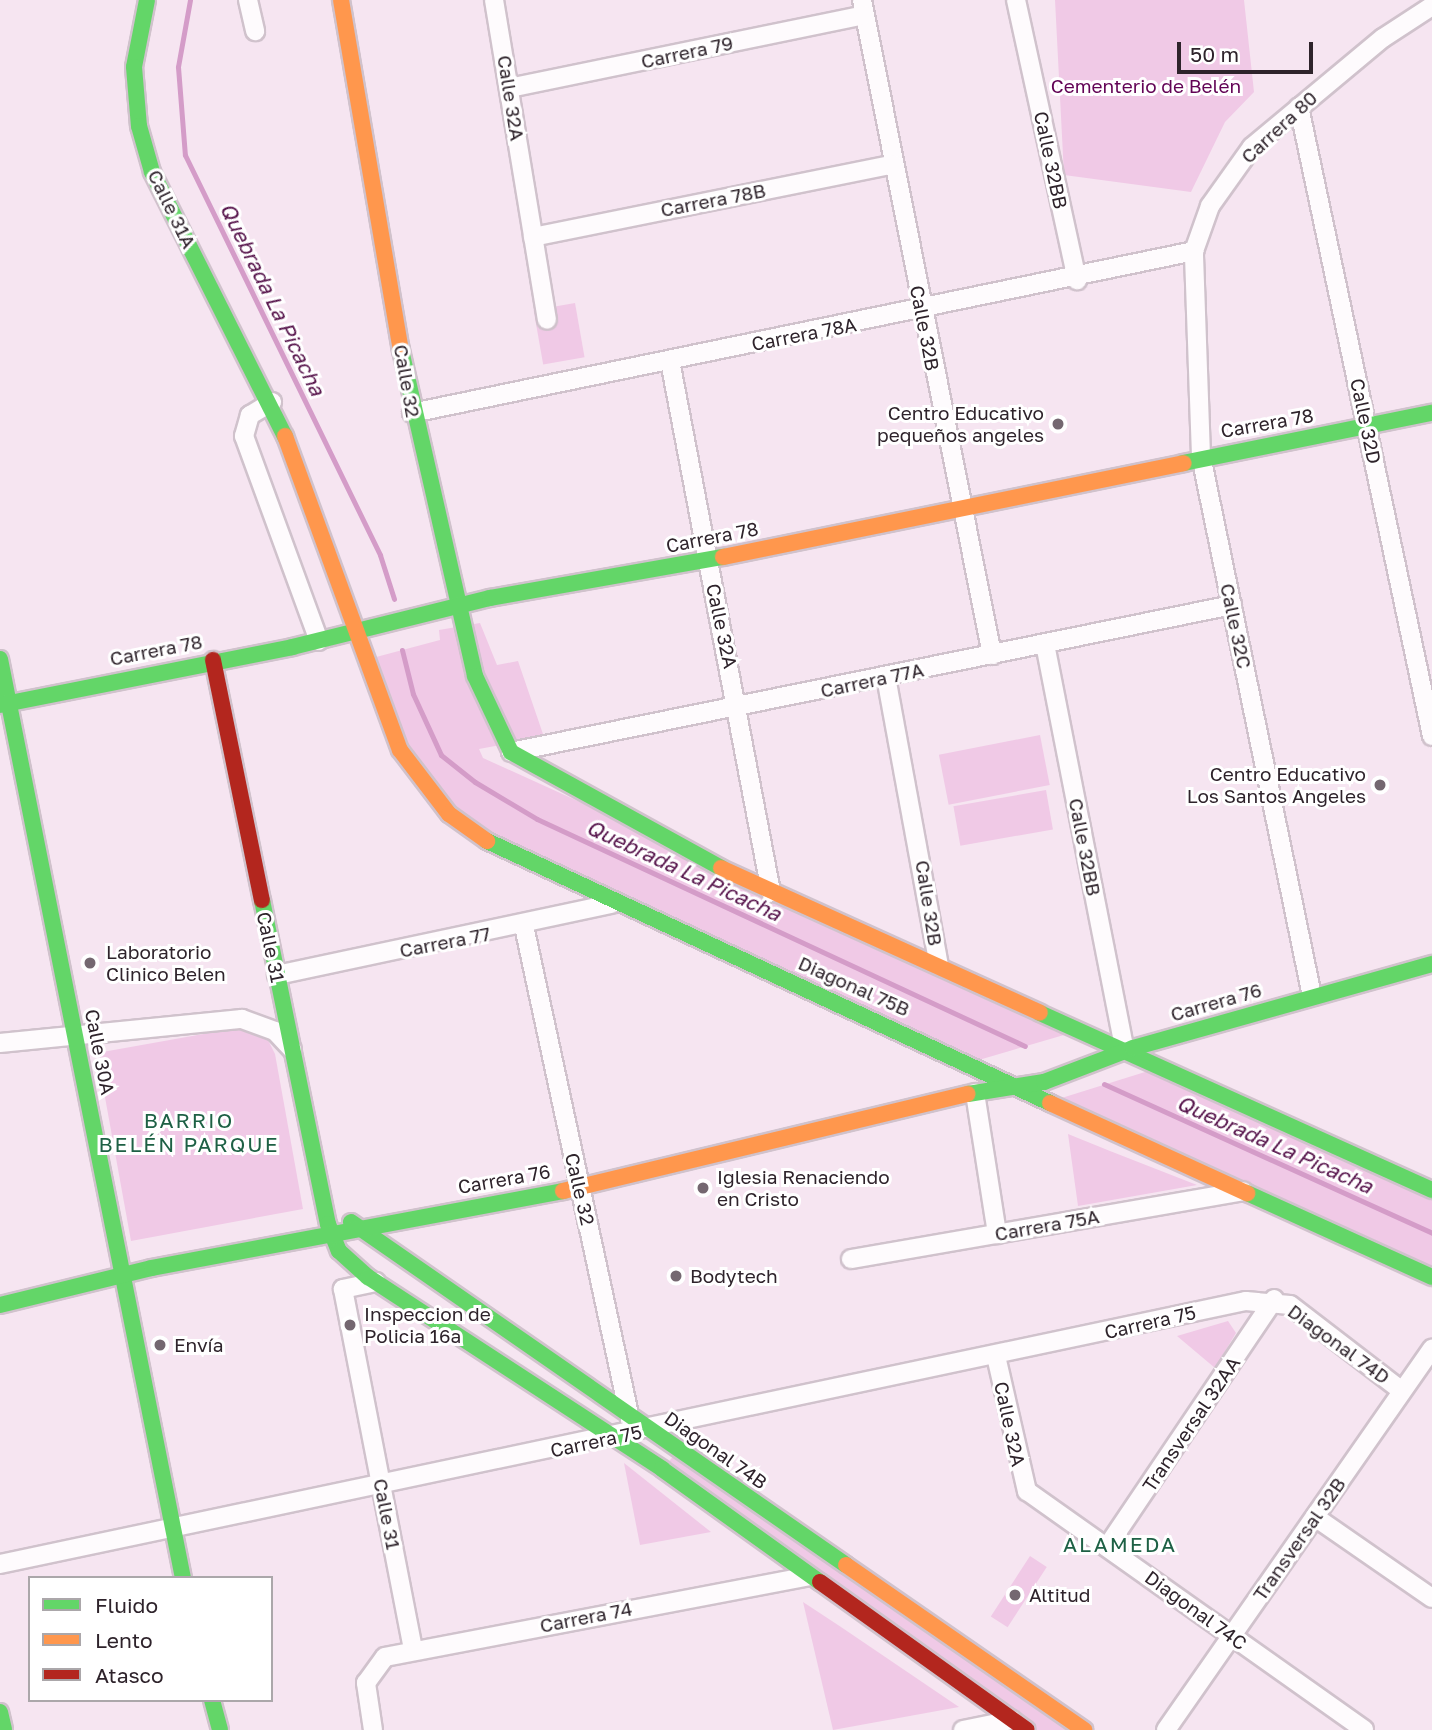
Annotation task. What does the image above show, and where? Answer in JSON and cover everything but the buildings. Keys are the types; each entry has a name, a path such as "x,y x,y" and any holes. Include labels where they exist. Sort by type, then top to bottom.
{"street":[{"name":"Calle 31A","path":"147,0 134,67 139,126 152,172 272,402 356,633"},
{"path":"248,0 255,31"},
{"name":"Calle 32","path":"341,0 412,413 478,687 511,752"},
{"name":"Calle 32A","path":"494,0 547,320"},
{"name":"Calle 32BB","path":"1016,0 1077,280"},
{"name":"Carrera 80","path":"1194,251 1224,183 1252,147 1299,107 1432,6"},
{"name":"Carrera 79","path":"509,88 864,8"},
{"name":"Calle 32B","path":"864,8 960,509 992,655"},
{"name":"Calle 32D","path":"1299,107 1432,736"},
{"name":"Carrera 78B","path":"533,236 894,164"},
{"name":"Carrera 78A","path":"412,413 1077,280 1194,251"},
{"name":"Calle 32C","path":"1194,251 1201,456 1312,996"},
{"name":"Calle 32A","path":"670,361 708,560 740,708 771,892"},
{"path":"272,402 250,415 244,436 319,641"},
{"name":"Carrera 78","path":"4,704 213,660 319,641 458,606 708,560 960,509 1201,456 1432,413"},
{"name":"Carrera 77A","path":"511,752 740,708 1232,605"},
{"name":"Diagonal 75B","path":"356,633 400,750 449,814 481,838 612,904 1014,1083 1432,1277"},
{"name":"Calle 32BB","path":"1045,644 1121,1045"},
{"name":"Calle 30A","path":"0,659 4,704 75,1032 183,1576"},
{"name":"Calle 31","path":"213,660 331,1234"},
{"name":"Calle 32B","path":"886,677 939,965"},
{"path":"511,752 771,892 1121,1045 1432,1190"},
{"name":"Carrera 77","path":"277,975 524,926 612,904"},
{"name":"Calle 32","path":"524,926 629,1415 642,1432 637,1452"},
{"name":"Carrera 76","path":"0,1305 124,1276 361,1227 580,1186 1014,1083 1050,1080 1121,1045 1432,964"},
{"path":"0,1043 75,1032 242,1019 265,1024 292,1049"},
{"name":"Carrera 76","path":"1014,1083 1034,1071 1097,1059"},
{"path":"975,1093 997,1234"},
{"name":"Carrera 75A","path":"851,1259 1243,1191"},
{"path":"324,1204 361,1227 629,1415"},
{"path":"413,1265 407,1245 418,1216"},
{"path":"331,1234 339,1251 376,1282 637,1452 1027,1730"},
{"name":"Calle 31","path":"376,1282 343,1289 413,1649"},
{"name":"Carrera 75","path":"0,1564 1274,1299"},
{"name":"Diagonal 74D","path":"1274,1299 1402,1391"},
{"name":"Transversal 32AA","path":"1107,1547 1274,1299"},
{"name":"Transversal 32B","path":"1166,1730 1432,1349"},
{"name":"Calle 32A","path":"996,1356 1027,1491"},
{"path":"611,1402 623,1389"},
{"name":"Diagonal 74B","path":"642,1432 1084,1730"},
{"name":"Diagonal 74C","path":"1027,1491 1364,1730"},
{"path":"1315,1517 1432,1598"},
{"name":"Carrera 74","path":"373,1730 366,1697 370,1670 413,1649 808,1576"},
{"path":"213,1702 220,1730"},
{"path":"0,1712 4,1730"},
{"path":"963,1730 1012,1720"}],"green space":[{"name":"Cementerio de Belén","path":"1055,0 1244,0 1254,92 1225,122 1191,192 1064,175"},
{"path":"575,303 585,357 543,364 534,310"},
{"path":"480,623 497,665 518,661 544,737 479,749 483,758 1081,1030 972,1062 483,837 417,778 365,660 440,640 439,630"},
{"path":"1040,735 1050,785 949,805 939,755"},
{"path":"1046,790 1053,829 960,846 953,806"},
{"path":"248,1026 266,1036 275,1054 303,1209 131,1241 97,1053"},
{"path":"1161,1067 1432,1190 1432,1277 1052,1101"},
{"path":"1068,1134 1110,1151 1197,1185 1078,1206"},
{"path":"1228,1321 1236,1333 1215,1368 1177,1336"},
{"path":"679,1450 1084,1730 1027,1730 662,1469"},
{"path":"624,1463 711,1532 640,1545"},
{"name":"Altitud","path":"1030,1556 1047,1567 1008,1627 991,1616"},
{"path":"803,1602 841,1627 959,1707 833,1730"}],"waterway":[{"name":"Quebrada La Picacha","path":"190,0 178,67 185,155 380,555 394,599"},
{"name":"Quebrada La Picacha","path":"402,650 413,694 441,755 475,782 537,819 1025,1046"},
{"name":"Quebrada La Picacha","path":"1104,1084 1432,1233"}],"traffic: fast":[{"path":"147,0 134,67 139,126 152,172 285,436"},
{"path":"401,350 475,676 511,752 721,868"},
{"path":"1183,463 1432,413"},
{"path":"0,705 292,647 490,598 723,557"},
{"path":"0,659 183,1576"},
{"path":"487,841 1050,1103"},
{"path":"262,900 328,1224 339,1251 368,1277 662,1469 820,1582"},
{"path":"968,1094 1044,1082 1133,1048 1432,964"},
{"path":"1040,1013 1432,1190"},
{"path":"0,1305 152,1268 563,1191"},
{"path":"1247,1193 1432,1277"},
{"path":"351,1222 846,1565"},
{"path":"213,1702 220,1730"},
{"path":"0,1712 4,1730"}],"traffic: slow":[{"path":"341,0 401,350"},
{"path":"285,436 400,750 449,814 487,841"},
{"path":"723,557 1183,463"},
{"path":"721,868 1040,1013"},
{"path":"563,1191 968,1094"},
{"path":"1050,1103 1247,1193"},
{"path":"846,1565 1084,1730"}],"traffic: jam":[{"path":"213,660 262,900"},
{"path":"820,1582 1027,1730"}],"place":[{"name":"Centro Educativo pequeños angeles","path":"1058,424"},
{"name":"Centro Educativo Los Santos Angeles","path":"1380,785"},
{"name":"Laboratorio Clinico Belen","path":"90,963"},
{"name":"Iglesia Renaciendo en Cristo","path":"703,1188"},
{"name":"Bodytech","path":"676,1276"},
{"name":"Inspeccion de Policia 16a","path":"350,1325"},
{"name":"Envía","path":"160,1345"},
{"name":"Altitud","path":"1015,1595"}],"district":[{"name":"BARRIO BELÉN PARQUE","path":"189,1132"},
{"name":"ALAMEDA","path":"1120,1544"}]}
